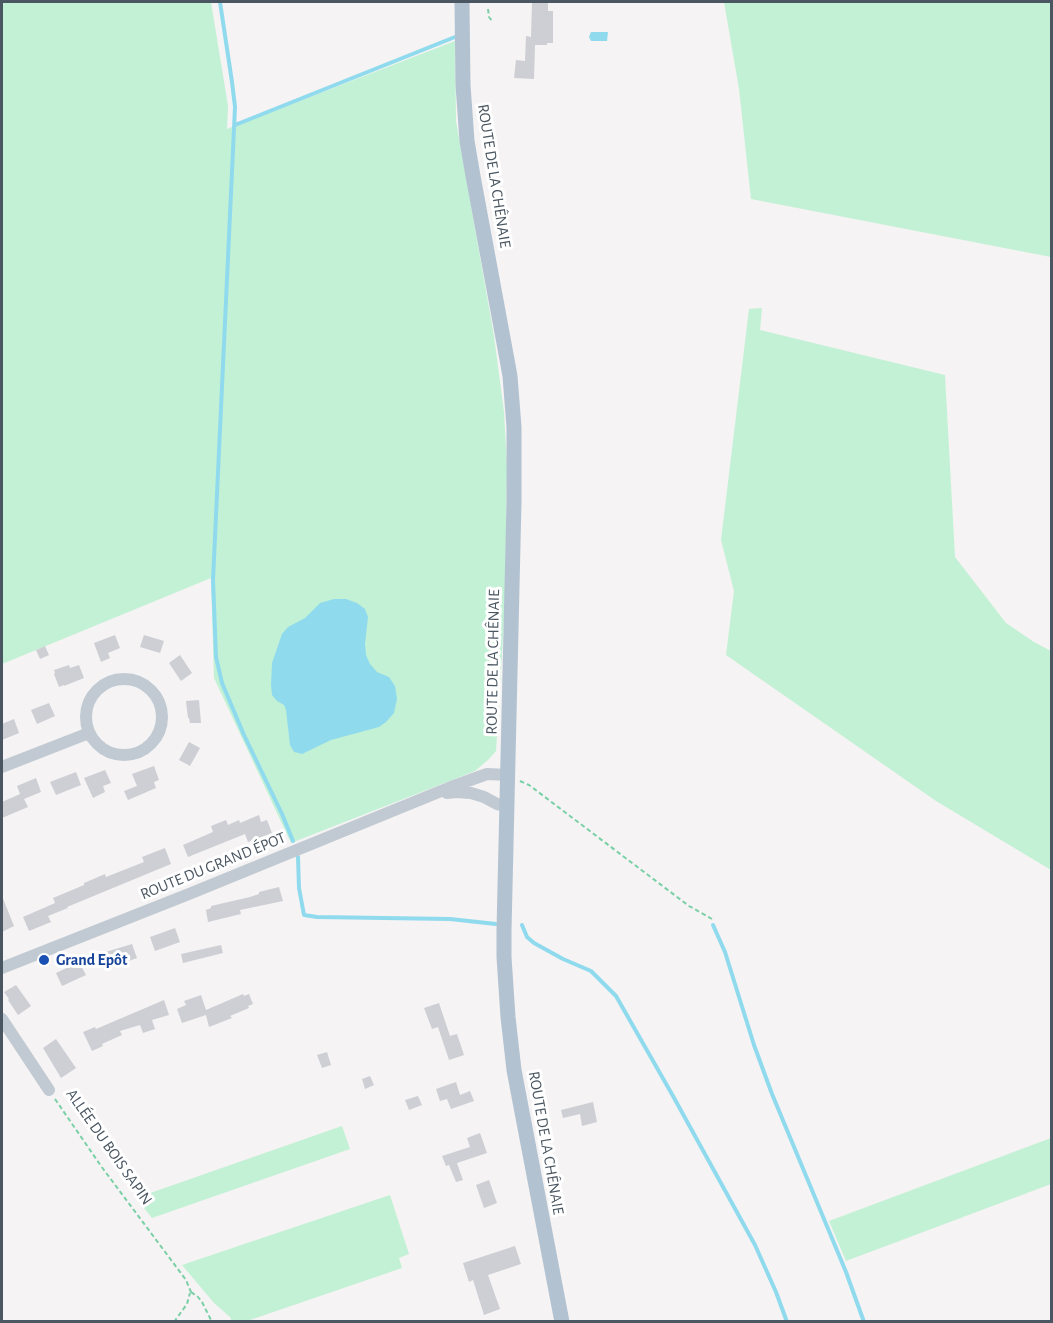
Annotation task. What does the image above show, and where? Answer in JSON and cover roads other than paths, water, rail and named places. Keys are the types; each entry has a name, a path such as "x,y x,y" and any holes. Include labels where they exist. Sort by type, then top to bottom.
{"main road":[{"name":"ROUTE DE LA CHÊNAIE","path":"462,2 466,131 510,376 514,427 504,957 508,1017 514,1070 562,1322"}],"street":[{"path":"121,678 132,679 143,683 157,697 162,710 162,726 153,742 144,750 130,755 117,755 101,748 89,733 86,722 88,702 93,693 104,684 121,678"},
{"path":"2,767 89,733"},
{"name":"ROUTE DU GRAND ÉPOT","path":"2,968 452,787 487,774 508,777"},
{"name":"ROUTE DU GRAND ÉPOT","path":"437,794 471,793 507,806"},
{"name":"ALLÉE DU BOIS SAPIN","path":"2,1019 49,1090"}],"water":[{"path":"591,32 608,32 607,41 591,41 589,37"},
{"path":"334,599 346,599 365,609 368,617 366,655 377,672 389,677 395,686 397,699 394,713 379,727 331,740 302,754 294,752 290,745 286,710 284,705 272,695 272,663 282,634 288,627 305,618 320,603"}],"waterway":[{"path":"220,2 235,107 213,580 216,657 222,683 293,841"},
{"path":"235,125 455,37"},
{"path":"298,857 299,888 304,915 450,919 496,924"},
{"path":"522,925 527,937 534,943 591,971 616,996 755,1245 787,1322"},
{"path":"713,925 725,952 772,1094 846,1272 864,1322"}],"place":[{"name":"Grand Epôt","path":"44,960"}]}
